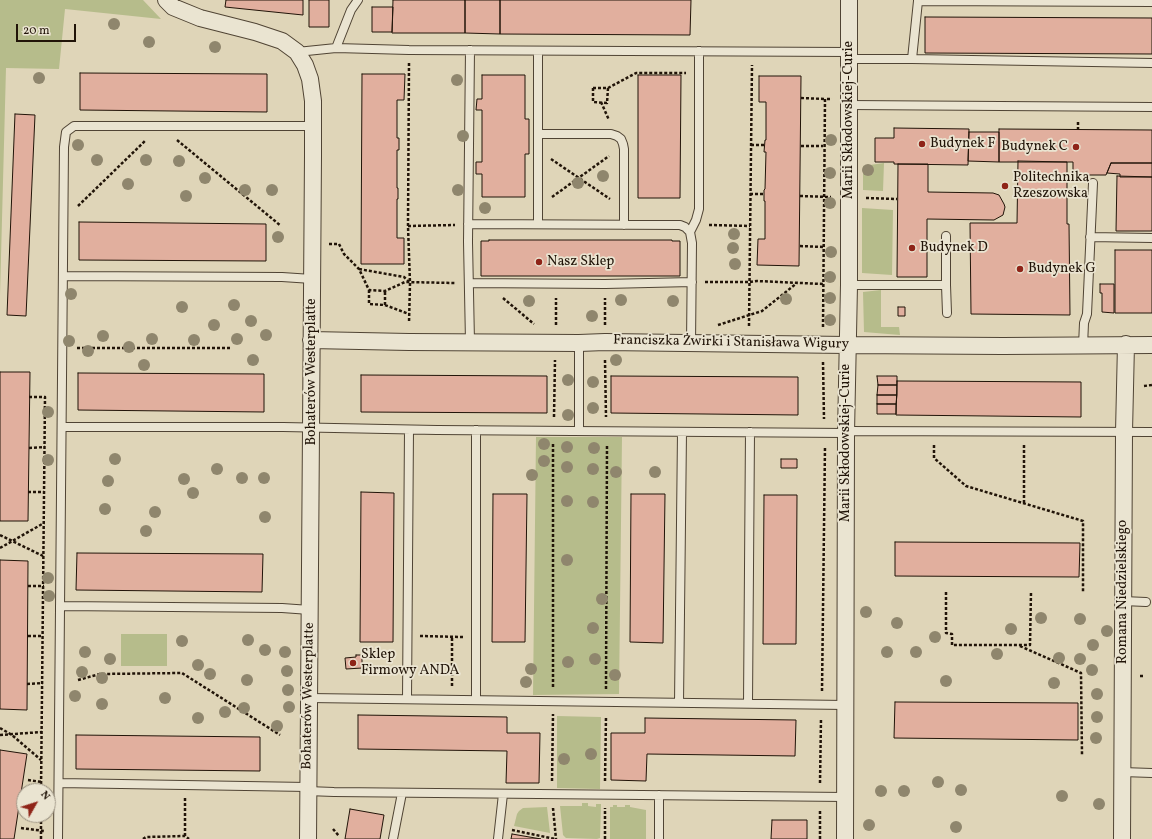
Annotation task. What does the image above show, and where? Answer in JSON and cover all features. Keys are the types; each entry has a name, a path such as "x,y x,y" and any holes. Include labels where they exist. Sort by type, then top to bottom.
{"street":[{"name":"Bohaterów Westerplatte","path":"166,0 173,7 200,18 255,32 282,41 297,52 310,79 313,101 313,126 308,839"},
{"name":"Marii Skłodowskiej-Curie","path":"845,839 846,432 849,285 849,0"},
{"name":"Franciszka Żwirki i Stanisława Wigury","path":"311,340 579,343 691,338 748,344 1083,346 1152,344"},
{"name":"Romana Niedzielskiego","path":"1122,839 1124,432 1126,344"}],"lane":[{"path":"336,48 350,10 358,0"},
{"path":"912,58 918,1 1152,2"},
{"path":"297,52 336,48 538,51 752,51 912,58 1152,63"},
{"path":"470,50 468,224 470,342"},
{"path":"538,51 538,224"},
{"path":"691,338 692,228 699,209 699,51"},
{"path":"849,102 1152,107"},
{"path":"58,835 63,219 64,147 66,132 74,126 313,126"},
{"path":"538,134 611,134 621,138 624,145 624,224"},
{"path":"1083,346 1084,323 1087,314 1093,183"},
{"path":"468,224 680,224 692,228"},
{"path":"946,236 947,313"},
{"path":"1090,237 1152,238"},
{"path":"63,276 282,277 312,279"},
{"path":"469,283 605,284 692,282"},
{"path":"849,285 946,285"},
{"path":"579,343 579,431"},
{"path":"62,427 283,427 607,432 1152,432"},
{"path":"407,699 409,430"},
{"path":"476,430 476,700"},
{"path":"679,703 682,432"},
{"path":"748,704 750,432"},
{"path":"1123,601 1146,602"},
{"path":"60,606 282,608 310,610"},
{"path":"309,698 846,705"},
{"path":"1122,772 1152,773"},
{"path":"59,783 186,785 402,793 846,797"},
{"path":"393,839 402,793"},
{"path":"498,839 503,794"},
{"path":"659,795 659,839"}],"path":[{"path":"312,244 339,244 344,254 358,269 369,290 369,304 385,305 409,314 409,50"},
{"path":"748,344 750,314 752,51"},
{"path":"608,88 607,103 593,102 593,88 608,88 636,73 699,73"},
{"path":"801,98 849,102"},
{"path":"820,839 825,433 823,344 823,146 825,99"},
{"path":"1078,121 1078,130"},
{"path":"63,219 161,126 281,226"},
{"path":"538,207 624,145"},
{"path":"751,145 764,145"},
{"path":"801,146 823,146"},
{"path":"538,150 624,209"},
{"path":"750,194 764,194"},
{"path":"800,196 897,199"},
{"path":"408,226 468,224"},
{"path":"692,228 750,226"},
{"path":"800,246 823,247"},
{"path":"358,269 404,277 410,283"},
{"path":"692,282 757,281 823,284"},
{"path":"369,290 385,291 404,282 469,283"},
{"path":"500,827 555,839 552,794 556,283"},
{"path":"691,338 750,314 762,311 798,283"},
{"path":"487,284 556,343"},
{"path":"605,284 607,432 605,839"},
{"path":"385,291 385,305"},
{"path":"62,348 232,348"},
{"path":"1147,386 1152,385"},
{"path":"29,397 45,397 41,783"},
{"path":"935,431 934,458 966,486 1083,521 1083,593"},
{"path":"1024,503 1025,432"},
{"path":"29,448 45,447"},
{"path":"28,492 44,492"},
{"path":"0,548 44,523"},
{"path":"0,535 44,556"},
{"path":"28,586 60,586"},
{"path":"946,592 946,633 952,634 952,645 1030,645 1031,592"},
{"path":"408,636 476,637"},
{"path":"452,636 452,700"},
{"path":"1019,645 1081,673 1082,755"},
{"path":"78,680 100,674 182,673 280,735"},
{"path":"0,728 12,735 41,760"},
{"path":"0,735 42,732"},
{"path":"186,785 185,836 188,839"},
{"path":"41,823 41,839"},
{"path":"22,828 58,835"},
{"path":"333,829 339,836"},
{"path":"145,838 185,836"}],"green space":[{"path":"0,0 143,0 161,19 65,9 59,69 6,68 0,295"},
{"path":"884,163 883,191 863,190 863,166"},
{"path":"862,208 893,210 892,275 862,273"},
{"path":"881,290 881,327 899,327 900,335 864,332 863,292"},
{"path":"536,437 622,437 619,694 533,695"},
{"path":"121,634 167,634 167,666 121,666"},
{"path":"557,716 601,717 600,789 557,788"},
{"path":"582,803 588,803 588,806 596,807 596,804 601,804 600,838 566,838 563,835 560,806 582,806"},
{"path":"613,805 617,805 617,807 625,807 625,805 630,805 630,807 646,810 646,839 610,839 610,807 613,807"},
{"path":"547,807 550,833 514,826 517,814 523,808"}],"building":[{"path":"226,0 303,0 303,15 225,7"},
{"path":"309,0 329,0 329,27 309,27"},
{"path":"393,0 465,0 465,33 392,33"},
{"path":"465,0 500,0 500,34 465,33"},
{"path":"500,0 691,0 690,35 500,34"},
{"path":"372,7 393,7 392,32 372,32"},
{"path":"925,17 1152,18 1152,54 925,53"},
{"path":"80,73 267,74 267,112 80,110"},
{"path":"362,74 405,74 404,100 397,100 397,138 399,138 399,150 397,150 397,238 404,238 404,264 361,264"},
{"path":"482,75 525,75 525,119 529,119 529,154 525,154 525,197 482,197 482,174 476,174 476,162 482,162 482,110 476,110 477,99 482,99"},
{"path":"638,75 681,75 680,198 638,198"},
{"path":"759,76 801,76 799,266 757,265 758,239 765,239 764,190 766,152 764,152 766,140 766,102 759,102"},
{"path":"15,114 35,115 26,316 7,315"},
{"name":"Budynek F","path":"894,128 969,129 968,165 894,164 894,162 875,162 875,138 894,138"},
{"name":"Budynek C","path":"999,129 1152,130 1152,163 1111,163 1106,175 1073,175 1073,162 999,162"},
{"path":"969,132 999,132 999,162 968,161"},
{"name":"Budynek G","path":"1018,161 1067,162 1067,224 1069,224 1070,315 971,314 970,223 1017,223"},
{"path":"1111,163 1152,163 1152,177 1120,177 1120,174 1107,173"},
{"name":"Budynek D","path":"898,164 928,164 928,192 993,193 999,195 1005,207 1003,215 994,220 927,219 927,277 897,277"},
{"path":"1117,176 1152,177 1152,231 1116,231"},
{"path":"79,222 266,224 266,261 79,260"},
{"path":"481,241 680,241 680,276 481,276"},
{"path":"1115,250 1152,250 1152,313 1115,313"},
{"path":"1100,284 1114,284 1114,313 1102,312 1102,293 1100,293"},
{"path":"898,307 905,307 905,316 898,316"},
{"path":"0,372 30,372 28,521 0,521"},
{"path":"78,373 264,374 264,412 78,410"},
{"path":"361,375 547,376 547,413 361,412"},
{"path":"611,376 798,377 798,415 611,413"},
{"path":"877,376 897,376 897,385 878,385"},
{"path":"897,381 1081,382 1081,417 896,415"},
{"path":"878,385 897,385 897,395 877,395"},
{"path":"877,395 897,395 896,404 877,404"},
{"path":"877,404 896,404 896,414 877,414"},
{"path":"781,459 797,459 797,468 781,468"},
{"path":"361,492 394,493 393,642 360,642"},
{"path":"493,494 527,494 525,642 492,642"},
{"path":"631,494 665,494 663,643 630,642"},
{"path":"764,495 797,495 796,644 763,644"},
{"path":"895,542 1080,543 1079,577 895,576"},
{"path":"77,553 263,554 262,592 76,590"},
{"path":"0,560 28,561 27,710 0,709"},
{"name":"Sklep Firmowy ANDA","path":"356,655 362,655 362,668 346,669 345,658 356,657"},
{"path":"895,702 1078,703 1078,740 894,738"},
{"path":"358,715 507,717 507,733 540,733 539,783 506,783 507,751 358,749"},
{"path":"645,718 796,720 795,756 647,754 646,781 611,780 611,733 645,733"},
{"path":"76,735 260,737 260,771 76,769"},
{"path":"0,750 27,754 23,783 16,783 16,823 14,839 0,839"},
{"path":"350,809 384,815 380,839 345,839"},
{"path":"772,820 807,820 807,839 771,839"},
{"path":"512,834 541,839 511,839"}],"place":[{"name":"Budynek F","path":"922,144"},
{"name":"Budynek C","path":"1076,147"},
{"name":"Politechnika Rzeszowska","path":"1005,186"},
{"name":"Budynek D","path":"912,248"},
{"name":"Nasz Sklep","path":"539,262"},
{"name":"Budynek G","path":"1020,269"},
{"name":"Sklep Firmowy ANDA","path":"353,663"}]}
